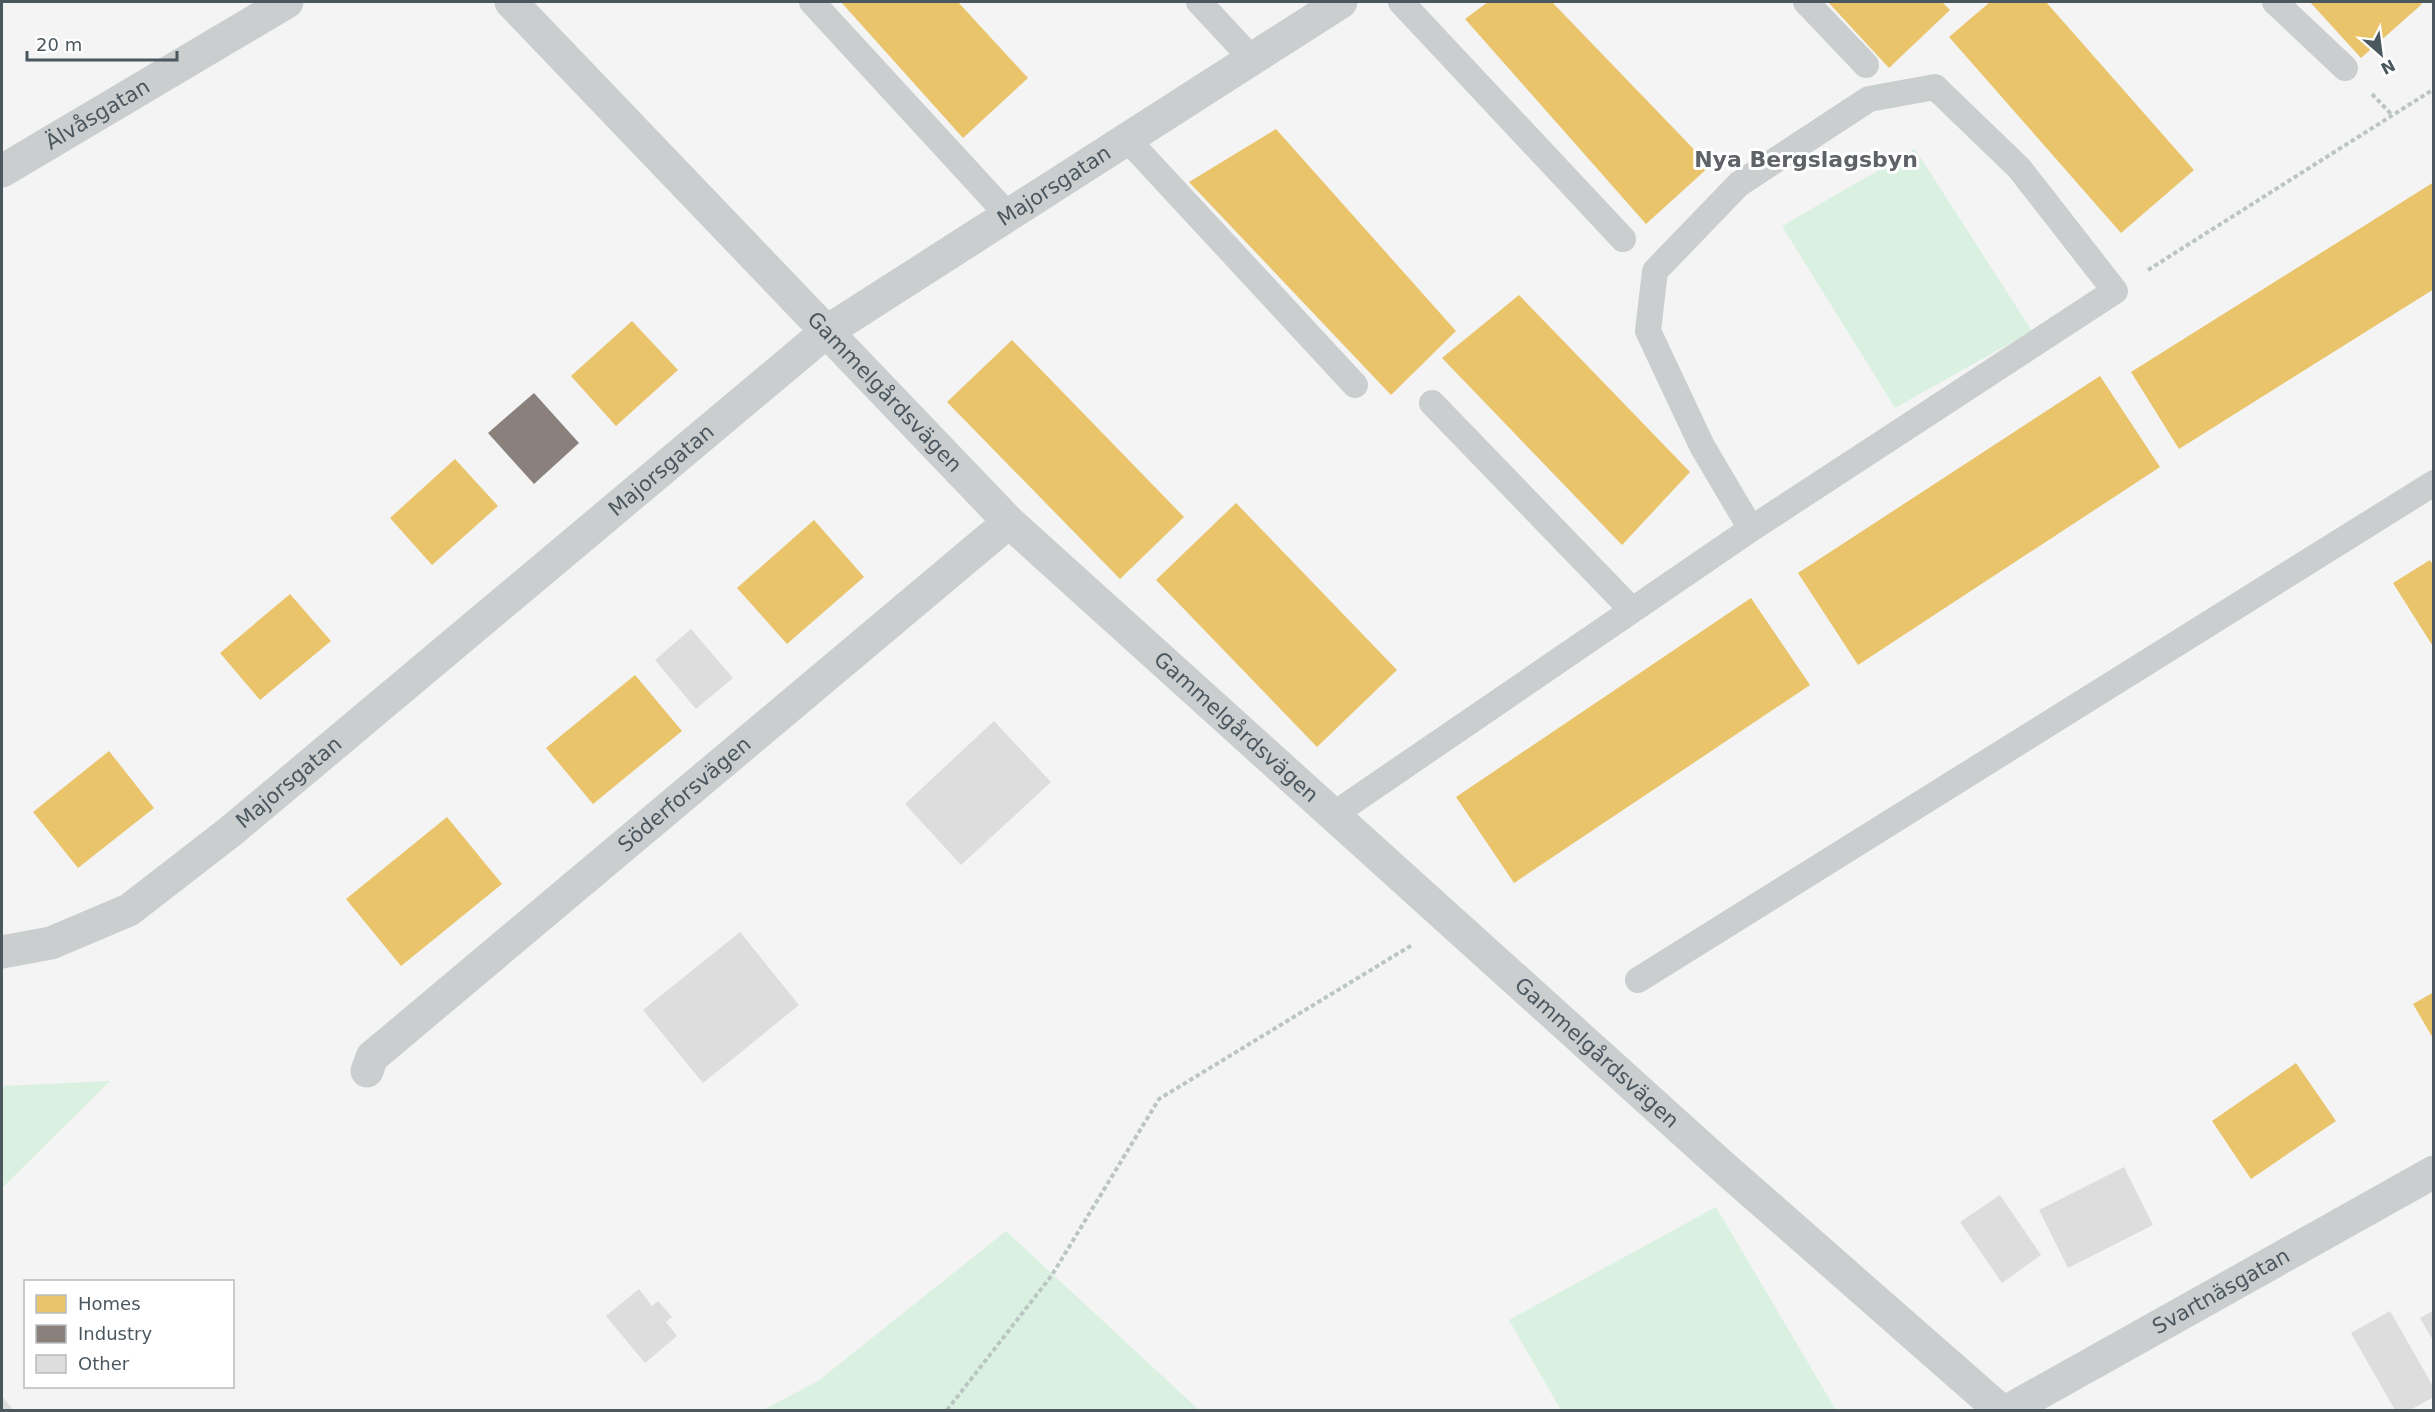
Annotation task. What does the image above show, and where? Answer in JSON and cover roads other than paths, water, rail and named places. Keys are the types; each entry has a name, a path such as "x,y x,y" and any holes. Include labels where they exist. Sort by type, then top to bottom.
{"street":[{"name":"Älvåsgatan","path":"7,157 286,2"},
{"name":"Gammelgårdsvägen","path":"511,2 1009,522 1721,1165 2000,1410"},
{"name":"Majorsgatan","path":"2,952 51,943 129,910 231,831 826,332 1341,2"},
{"name":"Söderforsvägen","path":"367,1071 372,1057 1009,522"},
{"name":"Svartnäsgatan","path":"2009,1410 2433,1172"}],"lane":[{"path":"812,2 1008,216"},
{"path":"1199,2 1252,59"},
{"path":"1401,2 1623,239"},
{"path":"1806,2 1866,65"},
{"path":"2275,2 2346,68"},
{"path":"1333,815 1751,529 2115,291 2019,168 1935,87 1869,99 1739,184 1655,271 1648,331 1702,446 1751,529"},
{"path":"1127,139 1355,385"},
{"path":"1432,403 1632,610"},
{"path":"1638,980 2433,483"}],"district":[{"name":"Nya Bergslagsbyn","path":"1806,159"}]}
